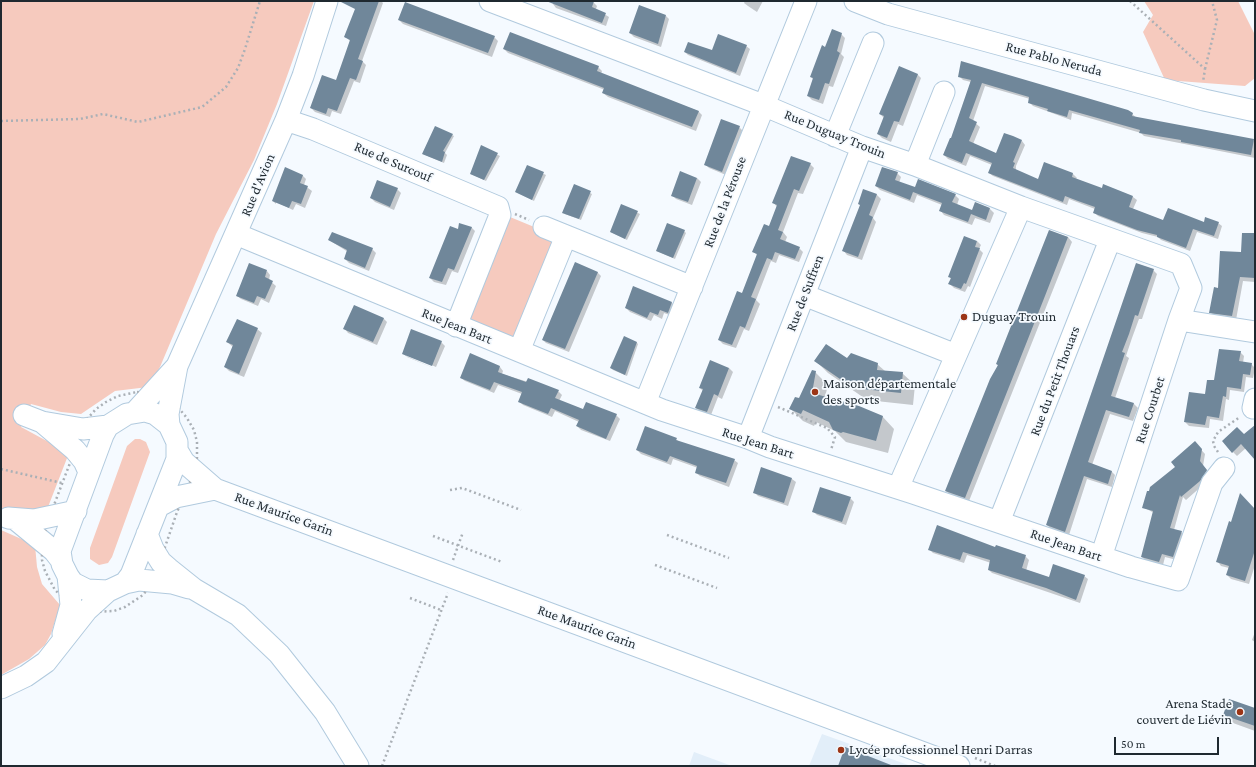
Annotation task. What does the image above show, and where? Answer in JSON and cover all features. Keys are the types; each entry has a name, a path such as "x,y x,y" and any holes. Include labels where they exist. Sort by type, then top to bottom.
{"street":[{"name":"Rue d'Avion","path":"169,425 168,414 178,366 286,120 303,76 327,1"},
{"name":"Rue Duguay Trouin","path":"490,1 763,105 862,147 915,165 1110,240 1181,264"},
{"name":"Rue de la Pérouse","path":"645,403 763,105 806,1"},
{"name":"Rue Pablo Neruda","path":"855,1 888,14 1200,99 1255,111"},
{"path":"835,136 873,43"},
{"path":"915,165 944,92"},
{"name":"Rue de Surcouf","path":"286,120 313,129 498,207"},
{"name":"Rue de Suffren","path":"748,438 862,147"},
{"path":"456,326 500,215 498,207"},
{"path":"898,488 1021,207"},
{"path":"544,227 692,287"},
{"name":"Rue Jean Bart","path":"236,234 645,403 733,435 748,438 770,447 898,488 1131,567 1178,580 1212,482 1224,468"},
{"path":"519,351 566,236"},
{"name":"Rue du Petit Thouars","path":"999,522 1110,240"},
{"name":"Rue Courbet","path":"1101,557 1179,320 1191,288 1181,264"},
{"path":"804,295 956,355"},
{"path":"1179,320 1255,332"},
{"name":"Rue d'Avion","path":"135,412 178,366"},
{"path":"1,688 26,676 46,662 61,643 79,608 116,587 132,575 177,459 177,442 169,425 155,414 145,411 127,414 108,426 83,429 33,418 75,450 84,461 89,472"},
{"path":"79,608 64,568 60,551 103,435 108,426"},
{"name":"Rue Maurice Garin","path":"178,452 184,462 215,489 422,566 453,570 959,766"},
{"path":"159,506 176,497 215,489"},
{"path":"76,511 34,520 12,519 54,551 72,583 87,590 116,587 139,580 172,583 194,589"},
{"path":"147,534 161,562 194,589 238,615 279,654 325,712 351,763"}],"path":[{"path":"1,120 80,119 103,114 138,122 202,107 226,88 238,68 260,1"},
{"path":"1130,1 1205,69"},
{"path":"1200,99 1205,69 1217,20 1212,1"},
{"path":"498,207 544,227"},
{"path":"763,402 787,410 827,428 835,437 826,465"},
{"path":"1224,468 1223,460 1214,446 1213,441 1218,432 1254,405"},
{"path":"1,469 62,483 49,518 42,543 42,560 49,581 55,590 79,608 103,612 125,607 143,595 153,582 194,471"},
{"path":"450,490 462,488 521,510"},
{"path":"382,766 441,610 463,532"},
{"path":"667,535 729,558"},
{"path":"433,536 502,562"},
{"path":"655,565 717,588"},
{"path":"410,598 441,610"}],"shaded area":[{"path":"1,1 314,1 277,104 254,160 216,234 160,367 148,387 115,391 81,414 61,412 31,404 21,427 69,453 48,507 38,510 25,510 12,507 3,518 1,525"},
{"path":"1144,1 1238,1 1255,35 1255,78 1245,86 1165,80 1143,32 1153,15"},
{"path":"510,217 556,236 560,243 511,342 468,324 504,221"},
{"path":"135,439 140,439 146,442 150,452 112,557 108,563 99,565 90,559 90,548 127,446"},
{"path":"1,530 35,545 37,567 42,584 60,605 51,634 45,645 29,659 1,675"},
{"name":"Lycée professionnel Henri Darras","path":"822,734 911,766 809,766"},
{"path":"694,752 732,766 689,766"}],"building":[{"path":"339,1 379,1 358,59 363,61 356,80 350,78 337,111 328,108 326,114 310,108 322,75 336,80 350,40 344,37 355,9"},
{"path":"546,1 594,1 592,7 606,13 602,23"},
{"path":"405,2 495,36 488,53 398,20"},
{"path":"639,5 666,15 658,44 629,33"},
{"path":"832,29 842,33 837,51 840,53 829,84 825,83 819,100 807,96 813,78 810,77 822,45 825,47"},
{"path":"510,32 599,66 597,71 699,111 692,127 602,93 604,88 503,49"},
{"path":"718,34 747,45 736,73 684,52 688,42 712,50"},
{"path":"961,61 1128,110 1133,113 1132,116 1254,139 1251,155 1181,142 1181,140 1139,133 1140,130 1069,110 1067,117 1028,103 1029,97 982,83 969,118 977,122 969,141 996,153 1004,133 1013,136 1022,140 1013,162 1015,163 1013,168 1038,179 1044,162 1073,173 1072,177 1102,188 1103,184 1133,196 1129,207 1163,220 1168,208 1204,222 1205,217 1219,222 1214,236 1193,229 1186,248 1157,237 1157,235 1137,230 1093,213 1095,207 1065,196 1063,202 988,173 992,163 966,153 962,163 943,155 951,138 971,80 958,77"},
{"path":"899,66 918,74 899,122 894,121 887,138 877,134 884,116 879,114"},
{"path":"721,119 740,126 722,172 704,165"},
{"path":"435,126 453,134 443,151 445,152 442,162 422,154"},
{"path":"481,145 498,153 484,180 470,174"},
{"path":"791,156 811,163 799,191 794,189 778,230 783,232 780,239 800,247 795,259 775,252 772,260 767,258 751,297 756,299 745,328 740,326 732,345 718,340 737,291 742,293 757,254 752,252 764,224 769,226 777,205 772,203"},
{"path":"527,165 544,172 532,200 515,192"},
{"path":"285,167 303,175 300,183 308,186 301,204 292,201 289,208 272,201"},
{"path":"882,167 898,172 895,180 915,187 918,179 956,194 952,202 972,210 975,202 990,208 986,220 971,214 968,222 939,211 942,203 913,192 910,200 875,186"},
{"path":"680,171 697,178 688,202 671,196"},
{"path":"377,180 398,188 390,207 370,198"},
{"path":"574,184 591,191 579,219 562,213"},
{"path":"863,189 877,194 869,215 873,217 858,257 842,251 860,205 858,204"},
{"path":"621,204 638,211 625,239 610,232"},
{"path":"459,223 472,227 454,270 448,268 442,282 429,278 450,226 458,229"},
{"path":"667,223 685,230 673,258 656,251"},
{"path":"1049,230 1068,237 965,498 945,491 990,379 998,365 996,364"},
{"path":"332,232 373,248 365,268 344,259 347,250 328,240"},
{"path":"1242,233 1255,233 1255,278 1240,277 1232,316 1209,313 1214,287 1218,288 1220,251 1241,252"},
{"path":"964,236 977,241 975,247 980,248 966,284 964,283 961,289 948,284 951,278 948,277"},
{"path":"575,262 598,272 565,349 542,340"},
{"path":"249,263 267,270 265,277 273,281 265,299 257,296 254,303 236,296"},
{"path":"1136,263 1154,269 1138,316 1135,315 1122,352 1125,353 1111,396 1134,403 1129,417 1106,410 1088,462 1112,471 1108,484 1084,476 1065,532 1046,525"},
{"path":"633,286 672,302 668,313 660,310 658,315 650,312 647,318 625,308"},
{"path":"354,305 384,318 373,342 343,329"},
{"path":"237,319 258,328 239,374 224,367 233,345 226,342"},
{"path":"411,329 442,341 432,366 402,354"},
{"path":"624,336 637,342 625,375 610,368"},
{"path":"826,344 847,358 851,353 878,363 877,370 903,372 901,393 853,388 814,361"},
{"path":"1219,349 1241,351 1239,361 1252,363 1250,375 1243,374 1241,389 1227,387 1226,397 1223,396 1219,418 1207,416 1205,425 1184,422 1189,392 1205,394 1207,380 1214,380"},
{"path":"470,353 500,366 498,372 526,382 528,378 559,390 555,398 583,409 586,402 617,414 606,439 576,426 579,420 551,408 548,414 518,402 522,392 494,382 490,390 460,378"},
{"path":"710,360 729,368 718,396 714,394 707,412 695,408 703,389 699,388"},
{"path":"812,370 816,371 812,393 859,406 883,416 876,441 843,432 841,433 833,430 829,422 803,410 801,414 789,409 795,397 799,398"},
{"path":"1255,425 1255,460 1241,444 1232,453 1222,441 1237,427 1244,434"},
{"path":"645,426 677,438 676,440 735,459 726,483 695,473 697,466 670,456 667,462 636,450"},
{"path":"1195,441 1202,449 1200,461 1207,470 1200,481 1181,497 1180,495 1170,528 1182,531 1173,557 1162,554 1159,562 1141,557 1153,511 1142,508 1147,491 1149,491 1150,487 1175,467 1171,462"},
{"path":"761,467 792,478 784,503 753,493"},
{"path":"820,487 851,497 842,522 812,512"},
{"path":"1240,493 1255,509 1255,550 1245,581 1226,575 1229,566 1216,562"},
{"path":"937,525 995,547 996,545 1026,555 1022,568 1049,577 1053,564 1085,575 1076,600 1046,588 988,570 990,560 963,552 960,560 928,550"},
{"name":"Arena Stade couvert de Liévin","path":"1229,699 1255,708 1255,726 1223,715"},
{"path":"845,747 891,765 891,766 838,766"}],"place":[{"name":"Duguay Trouin","path":"964,317"},
{"name":"Maison départementale des sports","path":"815,392"},
{"name":"Arena Stade couvert de Liévin","path":"1240,712"},
{"name":"Lycée professionnel Henri Darras","path":"841,750"}]}
